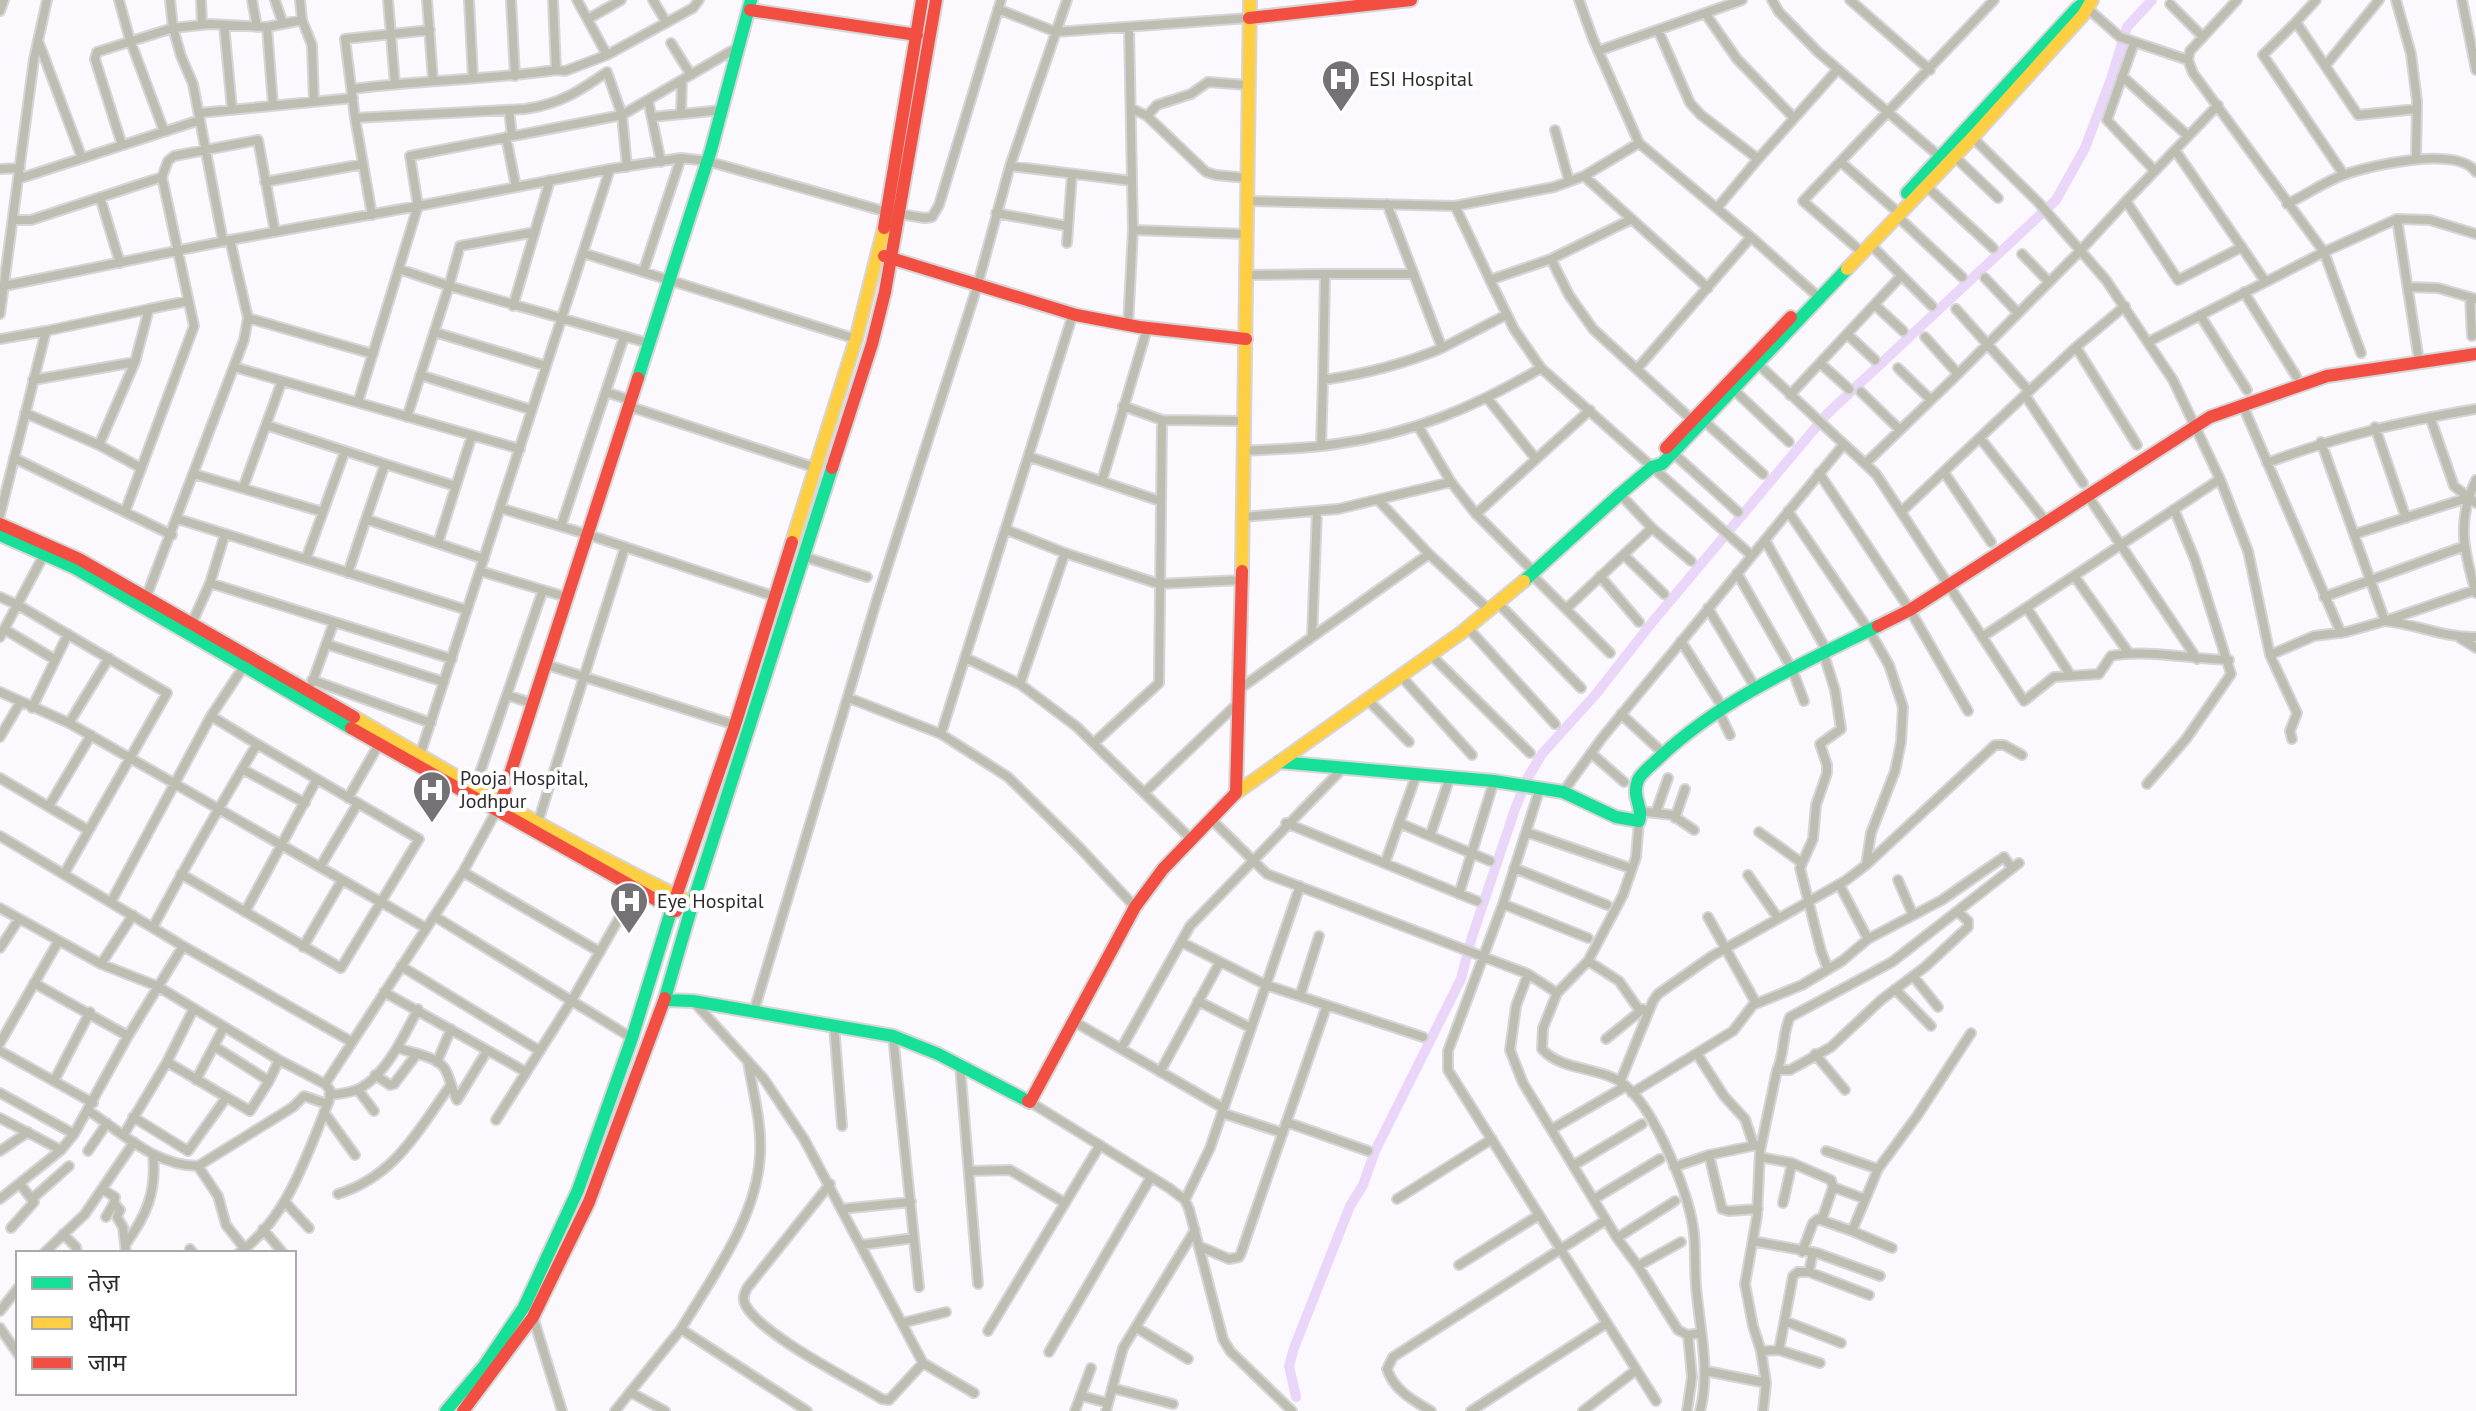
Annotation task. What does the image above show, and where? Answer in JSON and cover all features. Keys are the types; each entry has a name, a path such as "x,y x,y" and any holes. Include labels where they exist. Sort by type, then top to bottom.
{"street":[{"path":"0,11 4,0"},
{"path":"0,308 4,261 47,0"},
{"path":"119,0 130,40 164,131"},
{"path":"144,603 234,367 248,318 205,149 193,84 173,28 170,0"},
{"path":"201,0 202,24"},
{"path":"252,0 262,27 273,105"},
{"path":"275,0 283,24"},
{"path":"300,0 302,20 312,45 314,101"},
{"path":"388,0 395,84"},
{"path":"427,0 433,80"},
{"path":"469,0 473,78"},
{"path":"511,0 515,76"},
{"path":"553,0 556,70"},
{"path":"577,0 604,56 622,115 627,167"},
{"path":"588,19 621,0"},
{"path":"653,0 666,22"},
{"path":"18,179 164,131 199,116 232,109 314,101 395,84 565,71 604,56 693,8 699,0"},
{"path":"893,213 922,0"},
{"path":"463,1411 533,1317 589,1202 665,1000 693,902 872,344 893,213 936,0"},
{"path":"754,1011 877,599 977,287 1010,166 1067,0"},
{"path":"1236,793 1250,0"},
{"path":"4,286 227,241 681,158 707,161 893,213 932,217 999,5 1056,32 1249,18 1411,0"},
{"path":"1579,0 1639,143 1814,293"},
{"path":"1598,51 1742,0"},
{"path":"1772,0 1779,12 1838,69 1940,157"},
{"path":"1850,0 1930,70"},
{"path":"1932,306 1901,276 1803,201 1890,113 1994,0"},
{"path":"2316,0 2263,55 2344,175"},
{"path":"2326,65 2379,0"},
{"path":"2396,0 2411,54 2417,109 2416,159"},
{"path":"2462,0 2476,70"},
{"path":"2233,1 2190,51 2188,60 2193,73 2324,252 2361,353"},
{"path":"1895,212 1954,156 1969,134 2089,3 2120,37 2188,60"},
{"path":"2170,4 2203,37"},
{"path":"355,1155 327,1104 325,1084 463,872 499,807 707,161 750,5 917,35"},
{"path":"1705,13 1737,59 1794,118"},
{"path":"122,145 95,55 130,40 173,28 202,24 262,27 302,20"},
{"path":"2296,22 2358,115 2417,109"},
{"path":"224,25 232,109"},
{"path":"1128,326 1133,230 1129,27"},
{"path":"372,215 345,39 430,30"},
{"path":"1658,30 1690,103 1758,159"},
{"path":"38,41 82,158"},
{"path":"2132,42 2107,120 2154,170"},
{"path":"671,43 691,75"},
{"path":"358,402 418,206 410,156 622,115 741,45"},
{"path":"1717,208 1838,69"},
{"path":"355,118 551,105 574,95 607,72"},
{"path":"2122,76 2188,136"},
{"path":"681,114 682,80"},
{"path":"1147,116 1157,105 1191,94 1209,82 1247,85"},
{"path":"648,100 661,162"},
{"path":"1865,464 2081,250 2218,105"},
{"path":"1131,108 1147,116 1206,172 1247,178"},
{"path":"509,110 509,137 516,187"},
{"path":"652,117 722,110"},
{"path":"1555,130 1569,181"},
{"path":"1030,1102 1135,907 1163,869 1191,839 1236,793 1468,628 1652,467 1657,458 1734,390 1895,212 1940,157 1969,134"},
{"path":"1969,134 2038,202 2081,250 2125,306 2173,380 2220,479 2248,551 2270,655 2297,713 2290,731 2292,739"},
{"path":"125,512 194,326 162,177 168,161 174,156 258,140 275,232"},
{"path":"1246,201 1455,206 1500,199 1584,176 1639,143"},
{"path":"2175,150 2265,281"},
{"path":"1954,156 1998,198"},
{"path":"643,272 681,158"},
{"path":"2287,204 2344,175 2416,159 2459,162 2476,172"},
{"path":"1842,163 1962,277"},
{"path":"265,182 363,164"},
{"path":"1010,166 1132,181"},
{"path":"0,169 20,168"},
{"path":"420,755 610,169"},
{"path":"1067,243 1072,174"},
{"path":"1584,176 1708,288"},
{"path":"13,220 31,220 162,177"},
{"path":"513,306 550,180"},
{"path":"1925,185 1993,248"},
{"path":"100,197 120,263"},
{"path":"2126,201 2178,280 2242,247"},
{"path":"1387,204 1442,348"},
{"path":"1455,206 1506,315 1541,368 1751,555"},
{"path":"996,213 1067,226"},
{"path":"1490,280 1551,259 1632,219"},
{"path":"2397,219 2418,353"},
{"path":"2148,342 2265,281 2397,219 2430,220 2476,234"},
{"path":"1133,230 1245,234"},
{"path":"407,417 460,246 535,232"},
{"path":"1637,369 1751,237"},
{"path":"1652,467 1662,464 1673,453 1698,420 1814,293 1863,246"},
{"path":"583,253 856,339"},
{"path":"2022,254 2049,282"},
{"path":"885,256 977,287 1073,314 1147,329 1246,339"},
{"path":"446,1411 484,1366 524,1307 578,1190 632,1038 735,725 773,596 885,256"},
{"path":"1551,259 1569,295 1593,329 1763,474"},
{"path":"399,269 513,306 648,343"},
{"path":"1321,446 1325,274"},
{"path":"1246,275 1414,274"},
{"path":"1790,395 1901,276"},
{"path":"1985,278 2018,313"},
{"path":"2408,287 2438,288 2473,298 2472,336"},
{"path":"2244,292 2296,376"},
{"path":"0,339 188,301"},
{"path":"1875,305 1903,331"},
{"path":"1901,512 2076,347 2125,306"},
{"path":"99,445 135,362 149,309"},
{"path":"1956,309 2027,393 2083,483"},
{"path":"941,734 1073,314"},
{"path":"1323,380 1374,372 1442,348 1506,315"},
{"path":"2200,315 2247,390"},
{"path":"248,318 373,354"},
{"path":"1102,481 1147,329"},
{"path":"0,515 46,331"},
{"path":"434,332 546,366"},
{"path":"1847,334 1875,360"},
{"path":"561,526 624,337"},
{"path":"1925,337 1958,374"},
{"path":"2076,347 2137,445"},
{"path":"1703,1410 1706,1371 1696,1285 1694,1233 1683,1188 1674,1167 1647,1113 1626,1087 1549,1057 1542,1049 1543,1028 1557,993 1588,961 1623,895 1636,857 1639,816 1634,795 1639,777 1663,753 1721,709 1792,669 1910,610 2088,496 2192,421 2327,376 2418,353 2476,354"},
{"path":"33,380 135,362"},
{"path":"1820,363 1849,389"},
{"path":"1758,364 1876,474 2024,701 2054,677 2099,674 2111,656 2128,652 2229,660"},
{"path":"234,367 520,449"},
{"path":"1244,451 1321,446 1418,426 1488,399 1541,368"},
{"path":"1898,368 1931,400"},
{"path":"420,375 532,410"},
{"path":"243,488 282,381"},
{"path":"1734,390 1789,442"},
{"path":"606,392 629,403 816,468"},
{"path":"1861,392 1900,430"},
{"path":"1488,399 1536,459"},
{"path":"1123,406 1162,420 1243,421"},
{"path":"2243,406 2341,633"},
{"path":"2267,463 2321,442 2375,427 2476,409"},
{"path":"1476,514 1590,410"},
{"path":"25,413 99,445 141,468"},
{"path":"2430,417 2454,486 2472,500"},
{"path":"1094,743 1159,683 1162,420"},
{"path":"266,425 455,486"},
{"path":"1418,426 1451,482 1476,514 1610,653"},
{"path":"2375,427 2406,518"},
{"path":"438,543 472,435"},
{"path":"1980,438 2047,523"},
{"path":"2321,442 2385,621"},
{"path":"1563,792 1621,714 1844,444"},
{"path":"306,559 345,451"},
{"path":"1673,453 1738,512"},
{"path":"1030,457 1160,501"},
{"path":"14,458 172,535"},
{"path":"348,573 385,464"},
{"path":"1944,472 1991,542"},
{"path":"1819,473 1910,610 1968,711"},
{"path":"194,474 323,512"},
{"path":"1982,637 2220,479"},
{"path":"2270,655 2314,636 2341,633 2385,621 2475,592 2462,547 2476,480"},
{"path":"1243,517 1317,512 1451,482"},
{"path":"1620,494 1652,528 1691,561"},
{"path":"2088,496 2197,659"},
{"path":"1378,500 1429,554 1493,607 1581,688"},
{"path":"2355,534 2472,500"},
{"path":"500,508 773,596"},
{"path":"2147,784 2186,739 2231,674 2195,560 2174,509"},
{"path":"1788,511 1870,632 1897,685 1903,707 1895,771 1871,833 1866,865"},
{"path":"1312,637 1317,512"},
{"path":"178,519 467,610"},
{"path":"366,519 484,559"},
{"path":"0,524 79,559 144,603 192,623 246,662 311,686 431,723"},
{"path":"1567,608 1652,528"},
{"path":"1007,530 1159,584 1242,580"},
{"path":"192,623 210,583 225,534"},
{"path":"0,535 45,553 144,603 379,744 499,807 689,918"},
{"path":"1765,540 1826,654 1841,729 1820,744 1827,773 1816,805 1813,839 1802,863 1801,874 1828,969"},
{"path":"538,822 625,547"},
{"path":"2324,597 2462,547"},
{"path":"45,553 2,633 54,659"},
{"path":"1020,684 1065,553"},
{"path":"1144,793 1238,696 1312,637 1429,554"},
{"path":"1624,555 1664,594"},
{"path":"805,557 867,577"},
{"path":"480,571 566,597"},
{"path":"1737,573 1792,669 1804,701"},
{"path":"1600,576 1639,622"},
{"path":"2075,577 2128,652"},
{"path":"210,583 452,659"},
{"path":"475,787 543,590"},
{"path":"0,597 167,693 64,874"},
{"path":"1708,608 1756,689"},
{"path":"2027,608 2071,676"},
{"path":"2385,621 2460,638 2476,648"},
{"path":"311,686 334,622"},
{"path":"1468,628 1555,724"},
{"path":"32,708 68,634"},
{"path":"2460,638 2476,637"},
{"path":"1681,641 1721,709 1730,735"},
{"path":"326,644 444,682"},
{"path":"1431,655 1530,753"},
{"path":"69,723 109,658"},
{"path":"966,658 1020,684 1094,743 1191,839"},
{"path":"111,902 211,716 246,662"},
{"path":"544,664 735,725"},
{"path":"1401,676 1472,755"},
{"path":"311,686 475,787 499,807 538,822 642,879 693,902"},
{"path":"0,692 91,735 426,928"},
{"path":"507,695 531,703"},
{"path":"849,698 941,734 1008,777 1135,907"},
{"path":"1368,700 1409,742"},
{"path":"0,737 20,703"},
{"path":"1621,714 1663,753"},
{"path":"181,874 341,968 419,839 211,716"},
{"path":"49,806 91,735"},
{"path":"153,927 257,744"},
{"path":"348,798 379,744"},
{"path":"1606,1039 1658,994 1724,948 1808,903 1875,859 1995,745 2001,744 2022,755"},
{"path":"1591,753 1624,782"},
{"path":"1279,762 1494,781 1563,792 1616,817 1656,812 1672,815 1694,830"},
{"path":"1121,1049 1190,926 1343,767"},
{"path":"242,769 305,803"},
{"path":"1385,863 1417,773"},
{"path":"1430,836 1450,777"},
{"path":"0,778 88,830"},
{"path":"1656,812 1668,778"},
{"path":"245,912 317,779"},
{"path":"1459,894 1494,781"},
{"path":"1531,787 1526,832 1446,1060 1448,1070 1656,1401"},
{"path":"1675,818 1685,789"},
{"path":"320,867 358,803"},
{"path":"1211,819 1267,874 1482,954 1528,974 1557,993"},
{"path":"1286,823 1477,901"},
{"path":"1399,823 1490,861"},
{"path":"1526,832 1627,867"},
{"path":"1759,832 1802,863"},
{"path":"0,836 183,946 352,1042"},
{"path":"1552,1129 1626,1087 1697,1054 1733,1031 1756,1003 1802,985 1868,939 1980,876 2004,857 2015,866 1892,962 1790,1017 1786,1025 1782,1059 1758,1145"},
{"path":"1514,868 1607,905"},
{"path":"463,872 600,952"},
{"path":"1748,875 1778,918"},
{"path":"303,947 342,880"},
{"path":"1898,880 1913,915"},
{"path":"1839,884 1868,939"},
{"path":"1185,1200 1210,1148 1300,886"},
{"path":"496,1120 572,1000 636,889"},
{"path":"1503,904 1588,938"},
{"path":"0,908 101,964 157,986 279,1060 325,1084"},
{"path":"1777,1070 1790,1070 1831,1047 1913,976 1968,927 1968,921 1958,912"},
{"path":"101,964 133,915"},
{"path":"434,916 632,1038"},
{"path":"1708,917 1756,1003"},
{"path":"0,948 19,919"},
{"path":"1300,996 1319,936"},
{"path":"0,1043 58,942"},
{"path":"1181,942 1266,985 1423,1037"},
{"path":"0,1199 61,1150 74,1134 128,1036 183,946"},
{"path":"1588,961 1619,981 1640,1011"},
{"path":"1160,1072 1220,962"},
{"path":"401,966 540,1051"},
{"path":"1528,974 1516,1006 1510,1050 1523,1083 1617,1238 1678,1330 1688,1335 1701,1333"},
{"path":"1913,976 1938,1007"},
{"path":"34,983 128,1036"},
{"path":"1895,989 1931,1026"},
{"path":"384,992 526,1072"},
{"path":"665,1000 693,1001 893,1036 960,1065 1030,1102 1151,1177 1185,1200 1219,1324 1230,1351 1292,1411"},
{"path":"693,1001 764,1079 804,1139 923,1363 974,1393"},
{"path":"1198,1001 1251,1028"},
{"path":"1626,1087 1653,1001"},
{"path":"1199,1246 1229,1259 1239,1257 1327,1005"},
{"path":"124,1134 167,1062 194,1008"},
{"path":"198,1166 218,1196 226,1225 242,1251 285,1202 327,1104 358,1090 375,1075 398,1048 418,1009"},
{"path":"54,1081 90,1012"},
{"path":"1073,1021 1222,1111 1283,1133"},
{"path":"834,1025 842,1126"},
{"path":"196,1080 224,1027"},
{"path":"437,1062 451,1029"},
{"path":"1852,1231 1878,1169 1971,1033"},
{"path":"893,1036 919,1287"},
{"path":"214,1046 269,1081"},
{"path":"398,1048 437,1062 446,1070 457,1100 487,1051"},
{"path":"0,1051 54,1081 153,1155 186,1166 198,1166 293,1107 304,1096 327,1104"},
{"path":"1697,1054 1724,1096 1745,1119 1758,1145 1758,1209 1745,1284 1766,1383 1763,1411"},
{"path":"1815,1054 1845,1090"},
{"path":"375,1075 390,1085 394,1084 416,1055"},
{"path":"167,1062 250,1111 279,1060"},
{"path":"615,1411 681,1329 725,1256 756,1187 760,1155 759,1120 747,1061"},
{"path":"960,1065 978,1284"},
{"path":"338,1194 358,1188 400,1157 450,1086"},
{"path":"358,1090 374,1111"},
{"path":"0,1093 74,1134"},
{"path":"133,1117 188,1151 226,1098"},
{"path":"0,1118 61,1150"},
{"path":"1286,1122 1368,1151"},
{"path":"88,1151 107,1123"},
{"path":"1574,1165 1642,1124"},
{"path":"0,1151 28,1132"},
{"path":"1397,1199 1492,1139"},
{"path":"46,1251 85,1214 134,1142"},
{"path":"988,1331 1100,1145"},
{"path":"1674,1167 1709,1155 1758,1145"},
{"path":"1826,1151 1878,1169"},
{"path":"126,1249 149,1208 156,1176 153,1155"},
{"path":"1709,1155 1722,1209 1758,1209"},
{"path":"1760,1157 1792,1163 1827,1177 1833,1187 1865,1199"},
{"path":"1594,1199 1660,1159"},
{"path":"1783,1203 1792,1163"},
{"path":"33,1198 69,1166"},
{"path":"969,1171 1010,1170 1065,1203"},
{"path":"1049,1352 1151,1177"},
{"path":"11,1228 33,1206 33,1198 20,1184"},
{"path":"830,1184 747,1288 746,1307 770,1331 882,1399 895,1398 923,1363"},
{"path":"1822,1219 1833,1187"},
{"path":"102,1189 115,1197 106,1217"},
{"path":"1617,1238 1675,1201"},
{"path":"285,1202 309,1228"},
{"path":"841,1209 911,1202"},
{"path":"114,1203 120,1210 117,1217 123,1227 126,1249"},
{"path":"1459,1265 1539,1215"},
{"path":"1802,1252 1813,1223 1818,1219 1892,1248"},
{"path":"1431,1411 1407,1397 1388,1374 1393,1357 1606,1220"},
{"path":"263,1229 281,1251"},
{"path":"1082,1396 1107,1407 1123,1348 1195,1230"},
{"path":"63,1234 77,1251"},
{"path":"861,1245 914,1238"},
{"path":"1753,1241 1813,1252 1880,1276"},
{"path":"1638,1266 1681,1242"},
{"path":"1809,1272 1813,1252"},
{"path":"1779,1350 1793,1276 1798,1272 1809,1272 1869,1295"},
{"path":"0,1311 16,1291"},
{"path":"902,1323 946,1312"},
{"path":"533,1317 561,1410"},
{"path":"1785,1321 1841,1343"},
{"path":"1471,1411 1607,1323"},
{"path":"0,1328 16,1351"},
{"path":"1137,1328 1188,1359"},
{"path":"681,1329 807,1411"},
{"path":"1687,1411 1692,1377 1688,1335"},
{"path":"1761,1351 1779,1350 1820,1363"},
{"path":"1075,1411 1091,1368"},
{"path":"1583,1411 1636,1370"},
{"path":"1706,1371 1766,1383"},
{"path":"1112,1388 1173,1404"},
{"path":"630,1392 665,1411"}],"waterway":[{"path":"1296,1397 1289,1366 1294,1348 1350,1206 1363,1185 1375,1151 1461,979 1515,809 1527,779 1542,754 1596,694 1827,414 2056,200 2085,148 2127,27 2152,0"}],"traffic: fast":[{"path":"638,378 711,150 751,0"},
{"path":"1907,193 2077,8 2088,0"},
{"path":"1524,581 1620,494 1652,467 1662,464 1847,269"},
{"path":"665,998 832,468"},
{"path":"0,535 75,568 351,728"},
{"path":"1279,762 1494,781 1563,792 1616,817 1639,821 1638,780 1683,737 1763,684 1878,626"},
{"path":"446,1411 484,1366 524,1307 578,1190 632,1038 671,911"},
{"path":"665,1000 693,1001 893,1036 938,1054 1028,1101"}],"traffic: slow":[{"path":"1242,571 1250,0"},
{"path":"1847,269 1973,137 2083,15 2092,0"},
{"path":"792,542 856,339 884,228"},
{"path":"1236,793 1461,633 1524,581"},
{"path":"354,717 559,834 684,899"}],"traffic: jam":[{"path":"884,228 922,0"},
{"path":"832,468 872,344 885,292 936,0"},
{"path":"1249,18 1411,0"},
{"path":"750,10 917,35"},
{"path":"884,256 1076,315 1139,327 1246,339"},
{"path":"1666,448 1791,317"},
{"path":"1878,626 1910,610 2210,417 2327,376 2476,354"},
{"path":"501,802 638,378"},
{"path":"0,524 79,559 354,717"},
{"path":"671,911 735,725 792,542"},
{"path":"1028,1101 1135,907 1163,869 1236,793 1242,571"},
{"path":"351,728 676,911"},
{"path":"463,1411 533,1317 589,1202 665,998"}],"place":[{"name":"ESI Hospital","path":"1341,113"},
{"name":"Pooja Hospital, Jodhpur","path":"432,824"},
{"name":"Eye Hospital","path":"629,935"}]}
